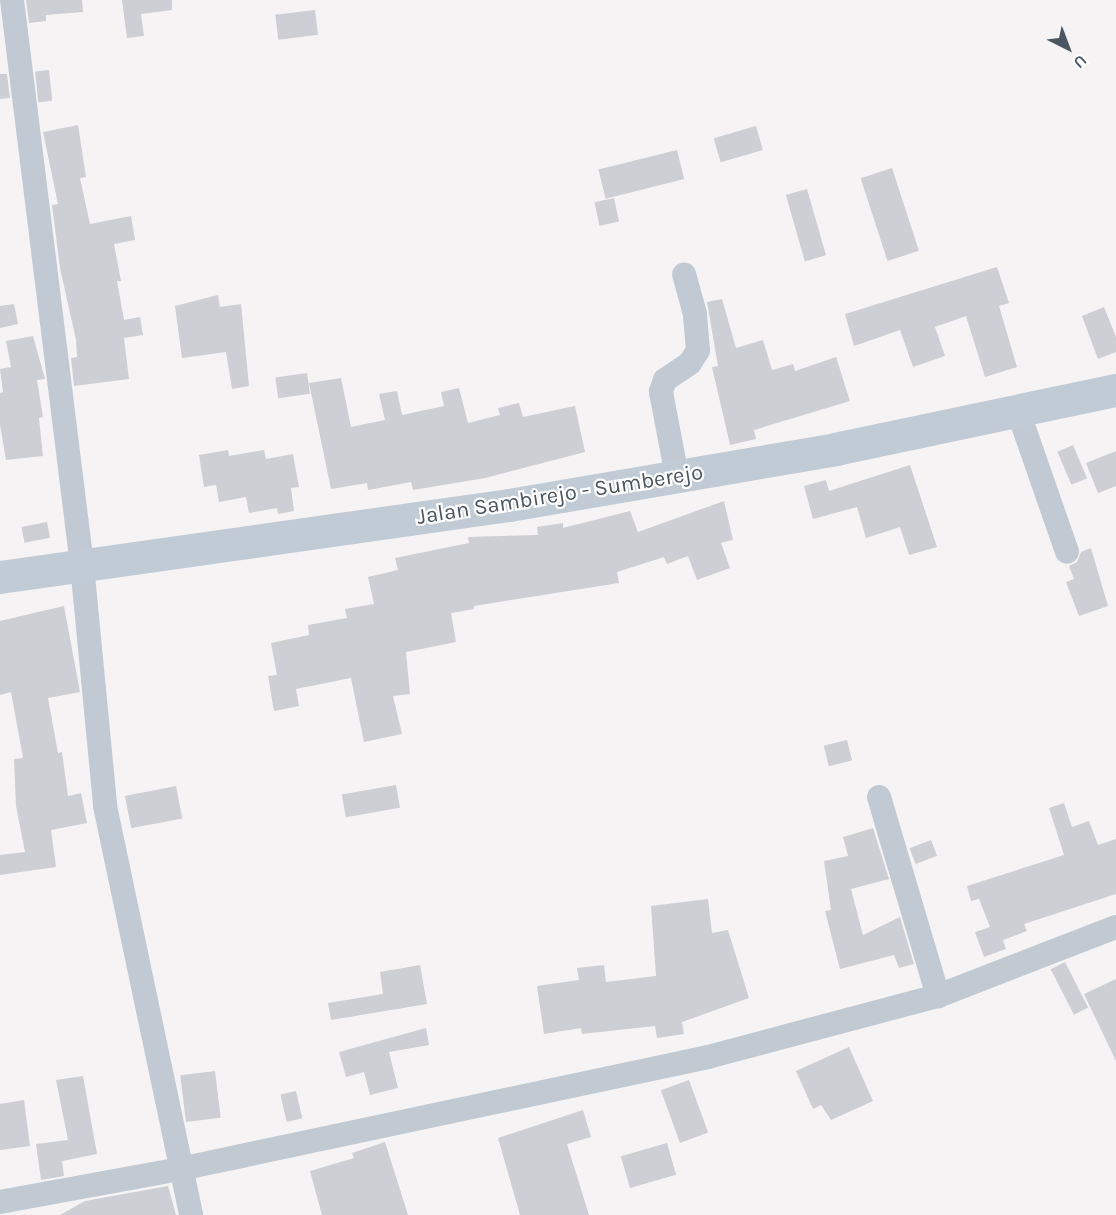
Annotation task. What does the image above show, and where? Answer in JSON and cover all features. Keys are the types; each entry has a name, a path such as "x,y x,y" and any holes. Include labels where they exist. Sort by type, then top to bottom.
{"main road":[{"name":"Jalan Sambirejo - Sumberejo","path":"0,577 509,505 835,449 1116,390"}],"street":[{"path":"12,0 82,565 105,806 191,1215"},
{"path":"677,476 662,392 664,380 690,363 698,350 695,314 684,274"},
{"path":"1018,411 1067,552"},
{"path":"879,797 938,996"},
{"path":"0,1202 180,1168 708,1057 938,996 1116,927"}],"building":[{"path":"26,0 82,0 83,12 46,15 46,21 29,23"},
{"path":"122,0 172,0 172,10 141,14 144,36 127,38"},
{"path":"315,10 318,35 278,40 275,15"},
{"path":"49,70 52,101 38,102 35,71"},
{"path":"0,74 7,74 10,98 0,99"},
{"path":"78,125 86,177 80,178 90,224 131,216 135,240 114,244 121,281 117,281 124,320 140,317 143,335 124,338 129,379 74,386 71,358 77,357 76,340 60,268 52,205 58,204 43,132"},
{"path":"756,126 763,150 721,162 714,138"},
{"path":"677,150 684,179 606,199 598,170"},
{"path":"892,168 919,251 887,261 861,178"},
{"path":"807,189 826,255 805,261 786,195"},
{"path":"614,198 619,221 599,226 594,202"},
{"path":"997,267 1009,303 999,306 1017,367 985,377 966,316 935,327 945,356 913,367 900,330 854,346 845,314"},
{"path":"218,295 220,307 241,304 249,386 232,389 226,352 182,358 175,306"},
{"path":"722,299 736,348 763,340 772,370 793,364 795,371 836,357 850,401 754,430 756,439 730,445 712,367 718,366 707,302"},
{"path":"14,304 18,324 0,328 0,306"},
{"path":"1104,307 1116,337 1116,352 1098,359 1082,316"},
{"path":"33,336 45,379 37,380 43,417 39,418 43,456 6,460 0,425 0,393 3,392 0,369 11,367 6,341"},
{"path":"307,373 310,394 278,398 275,377"},
{"path":"341,378 351,427 385,420 379,394 397,391 402,415 444,406 441,392 459,388 468,423 500,415 498,408 519,403 523,417 575,406 585,452 485,478 413,490 411,482 368,490 367,483 331,489 309,383"},
{"path":"1073,445 1087,478 1071,485 1057,452"},
{"path":"228,450 229,456 264,450 266,459 293,454 299,487 291,488 294,511 278,514 277,508 249,513 246,497 219,502 216,485 204,487 199,455"},
{"path":"1116,451 1116,486 1098,493 1086,463"},
{"path":"910,465 937,547 909,555 900,527 866,538 857,507 813,519 804,486 826,480 829,491"},
{"path":"724,501 733,540 721,543 730,568 697,580 688,556 667,564 664,557 617,572 619,583 474,606 474,609 451,613 456,642 406,652 410,694 393,696 402,734 364,742 351,678 296,689 299,706 274,711 268,676 277,675 271,643 309,635 308,625 347,618 345,609 374,604 368,577 398,570 395,558 469,543 468,537 538,535 537,527 563,523 563,528 630,511 638,532"},
{"path":"47,522 50,538 25,543 21,527"},
{"path":"1091,548 1108,606 1079,616 1066,582 1074,579 1069,566 1077,562 1081,552"},
{"path":"64,606 80,692 48,698 58,753 62,752 68,796 81,793 87,823 51,830 56,867 0,875 0,855 25,852 16,806 14,759 23,758 11,692 0,695 0,621"},
{"path":"847,740 852,760 829,766 824,746"},
{"path":"396,785 400,808 346,817 342,795"},
{"path":"176,786 182,818 131,828 125,796"},
{"path":"1064,803 1072,827 1089,821 1098,845 1116,839 1116,894 1024,924 1027,931 1003,940 1006,949 984,957 975,932 990,927 979,899 971,901 967,886 1064,855 1049,808"},
{"path":"873,828 889,879 851,889 863,935 900,917 914,964 899,968 894,955 840,969 825,911 831,910 824,861 848,856 843,837"},
{"path":"931,840 937,856 916,864 910,848"},
{"path":"708,899 712,933 728,930 749,998 682,1022 684,1034 657,1038 655,1026 582,1034 581,1028 544,1034 537,986 579,980 577,968 604,965 606,982 656,976 651,906"},
{"path":"1065,962 1088,1007 1074,1015 1051,969"},
{"path":"420,965 427,1004 331,1020 328,1003 383,994 380,972"},
{"path":"1116,979 1116,1061 1084,994"},
{"path":"426,1028 429,1045 389,1052 398,1088 370,1095 364,1072 346,1077 339,1052"},
{"path":"849,1047 873,1101 831,1120 821,1105 813,1109 796,1071"},
{"path":"215,1071 221,1118 186,1122 180,1075"},
{"path":"83,1076 97,1154 62,1161 64,1176 41,1180 36,1144 68,1140 56,1080"},
{"path":"689,1080 708,1133 680,1143 661,1090"},
{"path":"296,1091 302,1118 287,1122 280,1095"},
{"path":"24,1100 30,1146 0,1150 0,1104"},
{"path":"583,1110 591,1137 567,1144 589,1215 520,1215 498,1138"},
{"path":"385,1142 408,1215 322,1215 310,1171 354,1158 352,1153"},
{"path":"667,1143 676,1175 630,1188 621,1156"},
{"path":"168,1186 176,1215 60,1215 85,1201"}]}
